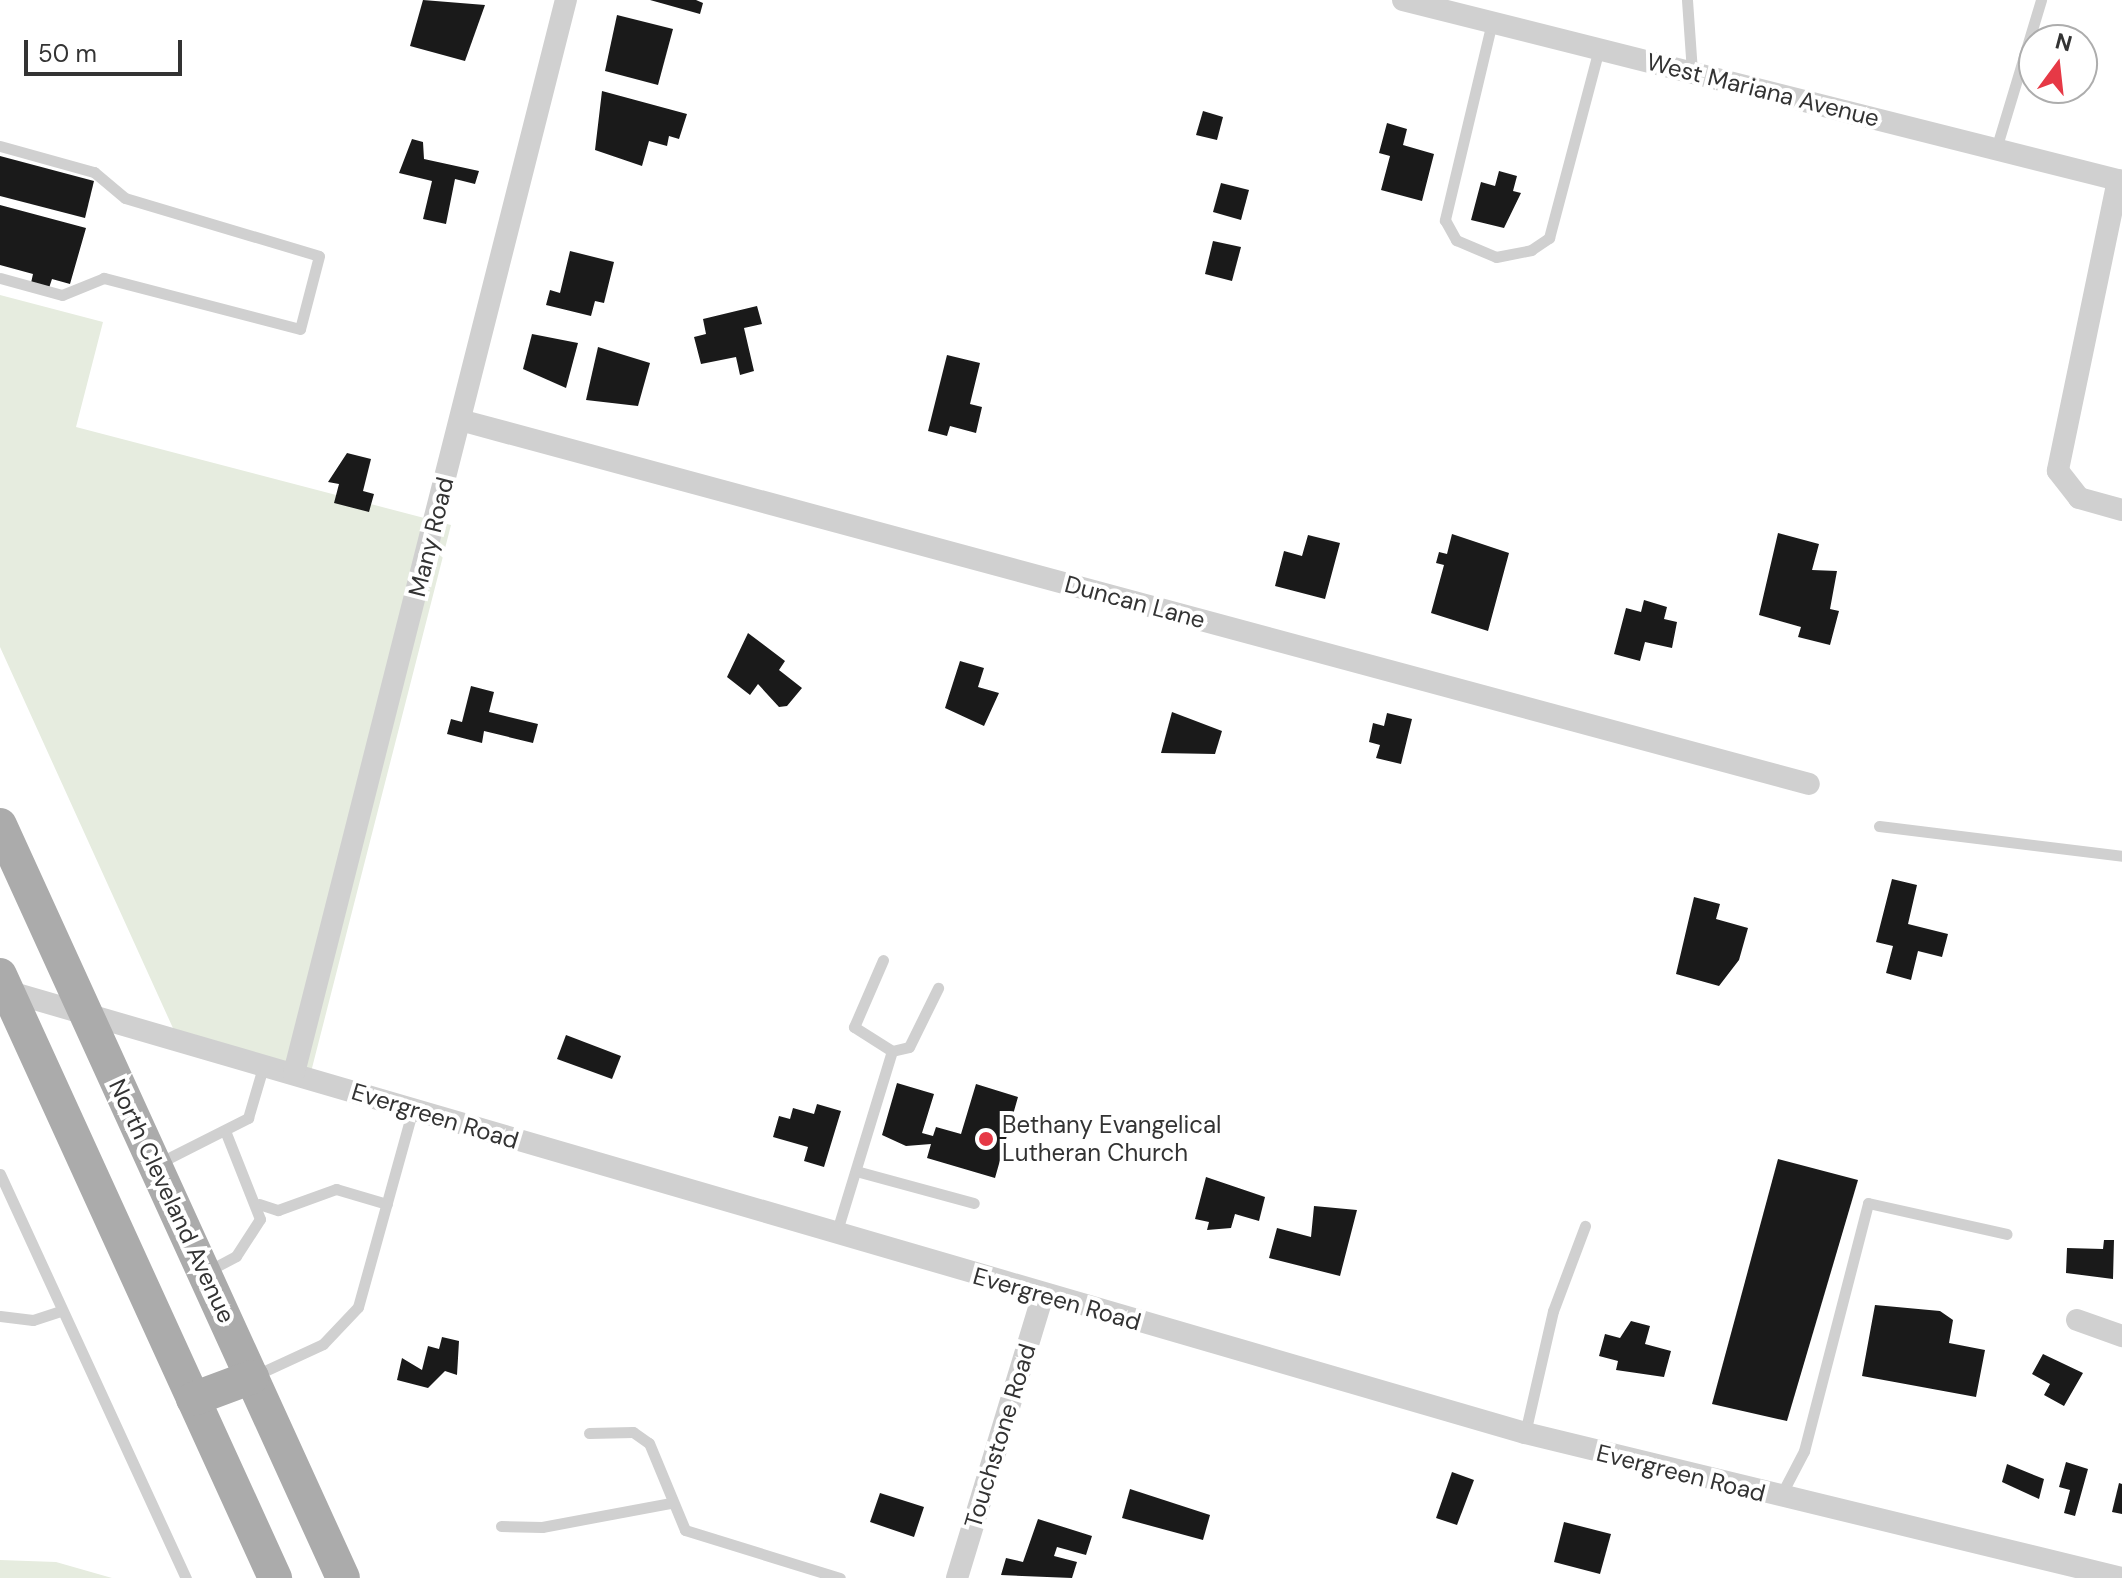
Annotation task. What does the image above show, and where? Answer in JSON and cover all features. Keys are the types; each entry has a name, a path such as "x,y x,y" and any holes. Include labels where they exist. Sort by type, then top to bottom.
{"main road":[{"name":"North Cleveland Avenue","path":"0,825 343,1578"},
{"path":"2,985 275,1578"},
{"path":"193,1399 252,1377"}],"street":[{"name":"Many Road","path":"294,1073 566,0"},
{"name":"West Mariana Avenue","path":"1403,0 2120,180"},
{"path":"2120,180 2058,471 2079,498 2122,510"},
{"name":"Duncan Lane","path":"460,420 1809,784"},
{"name":"Evergreen Road","path":"2,985 86,1014 836,1235 1525,1433 1780,1498 2122,1578"},
{"name":"Touchstone Road","path":"957,1578 1043,1295"},
{"path":"2077,1320 2122,1336"}],"lane":[{"path":"1687,0 1692,72"},
{"path":"1996,149 2041,0"},
{"path":"1492,22 1445,220 1456,240 1496,257 1531,250 1549,238 1599,49"},
{"path":"0,146 94,172 125,198 319,256 300,329 104,278 62,295 0,278"},
{"path":"1879,826 2122,856"},
{"path":"883,960 854,1027 892,1051 909,1047 938,988"},
{"path":"836,1235 892,1051"},
{"path":"155,1165 226,1133 248,1118 264,1064"},
{"path":"252,1377 298,1359 342,1327 358,1307 413,1109"},
{"path":"204,1273 254,1236 259,1204 226,1133"},
{"path":"856,1171 974,1203"},
{"path":"0,1174 186,1578"},
{"path":"259,1204 278,1210 336,1189 387,1204"},
{"path":"1780,1498 1804,1451 1868,1203 2007,1234"},
{"path":"1525,1433 1553,1311 1585,1226"},
{"path":"0,1316 33,1320 61,1311"},
{"path":"589,1433 633,1432 649,1443 670,1503 685,1530 840,1578"},
{"path":"501,1526 542,1527 670,1503"}],"shaded area":[{"path":"0,295 103,322 76,427 451,525 311,1072 177,1037 0,647"},
{"path":"0,1560 56,1562 112,1578 0,1578"}],"building":[{"path":"423,0 485,5 465,61 410,46"},
{"path":"650,0 696,0 703,3 700,14"},
{"path":"617,15 673,29 658,85 605,71"},
{"path":"602,91 687,114 679,139 669,136 667,146 649,141 642,166 595,150"},
{"path":"1203,111 1223,117 1217,140 1196,135"},
{"path":"1387,123 1407,129 1403,145 1434,154 1422,201 1381,190 1390,156 1379,153"},
{"path":"412,139 423,142 424,159 479,171 475,184 455,179 446,224 423,219 432,181 399,173"},
{"path":"0,156 94,181 85,218 0,196"},
{"path":"1499,171 1517,176 1513,191 1521,193 1504,228 1471,220 1481,182 1495,186"},
{"path":"1221,183 1249,190 1241,220 1213,212"},
{"path":"0,205 86,228 70,284 52,279 49,288 31,283 33,274 0,265"},
{"path":"1213,241 1241,247 1232,281 1205,274"},
{"path":"570,251 614,262 604,303 595,301 591,316 546,305 550,290 560,293"},
{"path":"757,306 762,324 744,328 754,371 740,375 736,357 701,364 694,337 706,334 703,319"},
{"path":"532,334 578,343 566,388 523,369"},
{"path":"598,347 650,363 638,406 586,400"},
{"path":"947,355 980,363 970,404 982,407 976,433 950,426 947,436 928,431"},
{"path":"347,453 371,459 363,491 374,494 369,512 334,503 339,484 328,482"},
{"path":"1778,533 1819,544 1812,570 1837,571 1830,609 1839,611 1830,645 1798,637 1801,627 1759,615"},
{"path":"1452,534 1509,553 1488,631 1431,613 1444,565 1436,563 1439,552 1447,554"},
{"path":"1308,535 1340,543 1325,599 1275,586 1284,551 1302,556"},
{"path":"1644,600 1667,607 1664,619 1677,622 1672,648 1645,642 1640,661 1614,654 1626,608 1641,612"},
{"path":"748,633 785,661 779,670 802,688 787,706 779,707 758,684 750,695 727,677"},
{"path":"960,661 984,668 978,687 999,693 984,726 945,708"},
{"path":"471,686 494,692 489,712 538,724 533,743 484,731 482,743 447,734 451,719 462,722"},
{"path":"1172,712 1222,731 1215,754 1161,753"},
{"path":"1387,713 1412,719 1401,764 1376,758 1380,745 1369,742 1373,723 1384,726"},
{"path":"1892,879 1917,885 1908,924 1948,934 1942,957 1918,951 1911,980 1886,973 1893,946 1876,942"},
{"path":"1694,897 1720,904 1716,919 1748,928 1739,960 1719,986 1676,974"},
{"path":"566,1035 621,1056 612,1079 557,1059"},
{"path":"897,1083 934,1094 922,1133 933,1136 936,1127 961,1134 976,1084 1018,1097 995,1178 927,1158 931,1144 906,1146 882,1135"},
{"path":"817,1104 841,1111 824,1167 804,1161 808,1147 773,1137 779,1116 790,1119 793,1108 814,1114"},
{"path":"1778,1159 1858,1180 1787,1421 1712,1404"},
{"path":"1206,1177 1265,1197 1259,1221 1235,1214 1231,1228 1207,1230 1209,1222 1195,1219"},
{"path":"1314,1206 1357,1210 1340,1276 1269,1258 1277,1228 1311,1237"},
{"path":"2104,1240 2114,1240 2113,1279 2066,1273 2067,1248 2103,1249"},
{"path":"1875,1305 1940,1311 1953,1320 1949,1343 1985,1350 1976,1397 1862,1376"},
{"path":"1631,1321 1650,1326 1645,1344 1671,1351 1664,1377 1616,1370 1618,1361 1599,1356 1605,1334 1620,1338"},
{"path":"442,1337 459,1341 457,1375 445,1371 428,1388 397,1380 402,1358 422,1370 428,1346 439,1349"},
{"path":"2043,1354 2083,1373 2064,1406 2044,1395 2050,1384 2032,1374"},
{"path":"2066,1462 2088,1469 2075,1516 2064,1513 2070,1490 2059,1487"},
{"path":"2007,1464 2044,1479 2039,1499 2002,1482"},
{"path":"1452,1472 1474,1480 1457,1525 1436,1518"},
{"path":"2119,1483 2122,1484 2122,1514 2112,1512"},
{"path":"1130,1489 1210,1515 1203,1540 1122,1518"},
{"path":"880,1493 924,1507 914,1537 870,1522"},
{"path":"1038,1519 1092,1536 1086,1555 1057,1547 1054,1556 1077,1562 1072,1578 1001,1575 1006,1558 1023,1562"},
{"path":"1564,1522 1611,1534 1600,1574 1554,1562"}],"place":[{"name":"Bethany Evangelical Lutheran Church","path":"986,1139"}]}
